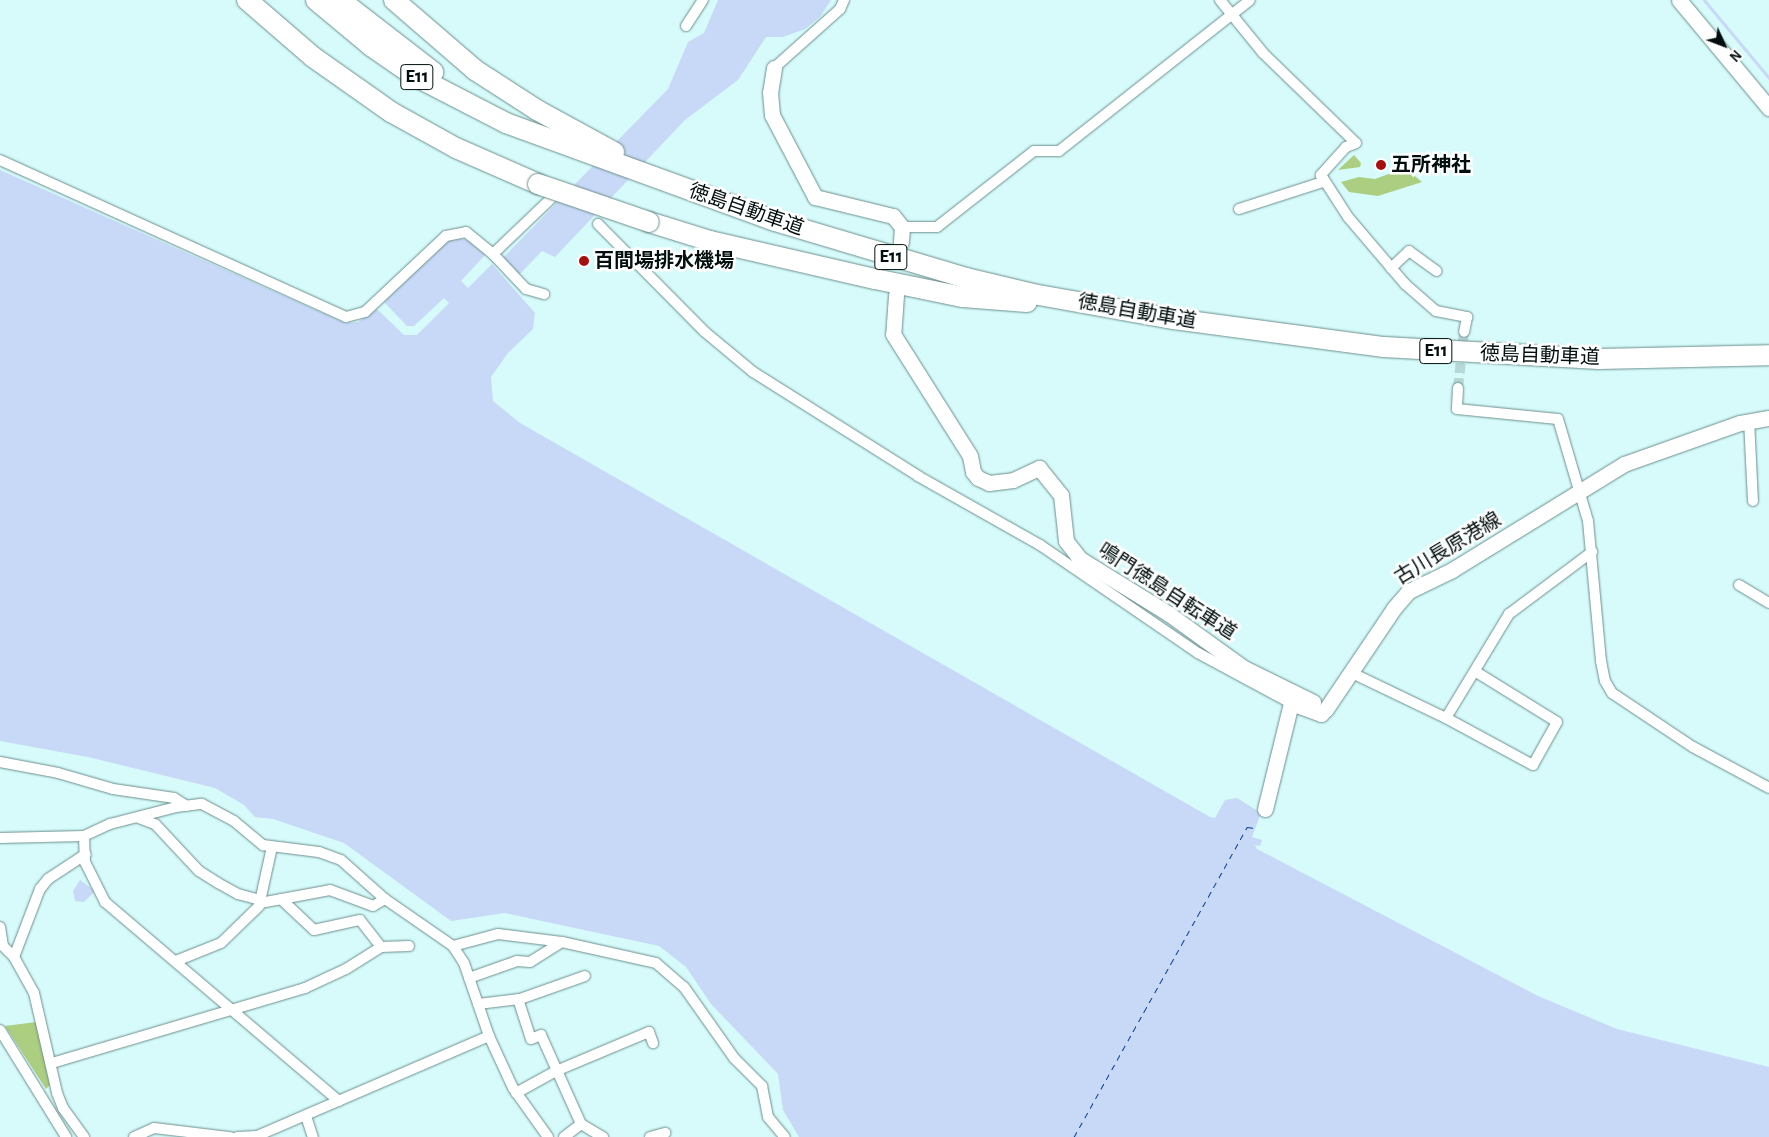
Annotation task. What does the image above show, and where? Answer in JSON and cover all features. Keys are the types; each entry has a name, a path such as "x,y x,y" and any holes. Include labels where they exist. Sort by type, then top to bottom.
{"highway":[{"path":"247,0 313,57 391,112 456,148 538,184 649,222 796,262 963,297 1106,308"},
{"name":"徳島自動車道","path":"316,0 371,46 413,75 483,113 530,133 681,188 847,244 966,278 1106,308 1278,335 1491,355 1599,359 1769,355"},
{"name":"徳島自動車道","path":"340,0 455,88 530,133"},
{"path":"394,0 475,70 577,134 681,188"}],"main road":[{"path":"1679,0 1769,108"},
{"path":"774,68 770,92 772,114 814,196 893,216 901,235"},
{"name":"鳴門徳島自転車道","path":"896,295 893,334 970,456 973,472 978,478 989,483 1013,480 1038,468 1062,495 1066,541 1080,560 1169,614 1244,668 1326,709"},
{"name":"古川長原港線","path":"1326,709 1394,608 1409,591 1452,570 1580,491 1644,456 1749,420 1769,418"},
{"path":"1266,809 1290,703 1321,714 1326,709"}],"street":[{"path":"686,26 704,0"},
{"path":"774,68 828,20 844,0"},
{"path":"1220,0 1263,53 1356,142 1346,147 1321,175 1323,182 1391,268 1436,311 1467,318 1464,332"},
{"path":"901,235 937,227 1034,151 1059,151 1250,0"},
{"path":"0,160 346,317 365,312 446,236 466,232 495,257 526,289 544,294"},
{"path":"1239,209 1323,182"},
{"path":"495,257 562,188"},
{"path":"598,224 705,332 753,372 918,476 1040,545 1198,653 1290,703"},
{"path":"1391,268 1409,251 1437,271"},
{"path":"1458,388 1457,409 1558,419 1580,491 1592,552 1601,661 1605,681 1612,693 1693,747 1769,788"},
{"path":"1749,420 1753,501"},
{"path":"1446,718 1476,672 1508,614 1592,552"},
{"path":"1739,585 1769,603"},
{"path":"1352,673 1446,718 1533,765 1557,722 1476,672"},
{"path":"0,762 58,773 113,788 174,798 187,806"},
{"path":"0,838 84,836 110,824 202,804 234,821 264,845 319,852 341,860 385,899 453,946 469,978 489,1036 516,1092 548,1137"},
{"path":"139,818 155,824 199,871 238,894 260,902 330,890 373,906 385,899"},
{"path":"84,836 85,862 105,902 235,1010 339,1101"},
{"path":"176,961 222,943 260,902 272,847"},
{"path":"14,957 40,889 48,878 86,854"},
{"path":"281,899 314,930 360,920 381,947"},
{"path":"0,927 3,946 14,957 34,993 63,1108 84,1137"},
{"path":"453,946 498,934 562,942 656,963 684,987 734,1058 762,1086 768,1117 785,1137"},
{"path":"469,978 517,961 530,962 562,942"},
{"path":"52,1063 305,988 346,969 381,947 409,946"},
{"path":"478,1004 518,999 585,976"},
{"path":"518,999 530,1039 542,1035 556,1071 581,1124 603,1137"},
{"path":"0,1030 66,1137"},
{"path":"516,1092 556,1071 648,1032 653,1043"},
{"path":"237,1137 255,1136 306,1116 489,1036"},
{"path":"306,1116 313,1137"},
{"path":"564,1137 581,1124"},
{"path":"134,1137 154,1128 230,1137"},
{"path":"650,1137 665,1133"}],"green space":[{"path":"1354,155 1361,163 1360,167 1338,170"},
{"path":"1405,168 1422,182 1378,196 1349,192 1341,182 1359,177 1375,179"},
{"path":"36,1022 51,1084 46,1089 5,1026"}],"water":[{"path":"718,0 831,0 820,17 805,29 783,37 766,37 738,80 685,120 555,257 542,251 518,276 502,259 668,89 688,42 704,33"},
{"path":"0,170 345,323 358,322 377,309 404,335 417,335 449,303 444,298 414,326 407,326 384,302 451,238 470,240 487,253 461,281 468,288 492,264 535,313 533,329 508,353 491,377 493,401 520,423 1210,817 1215,818 1225,800 1237,798 1261,813 1252,837 1262,840 1260,846 1255,845 1257,849 1538,996 1617,1029 1769,1067 1769,1137 799,1137 783,1110 778,1074 711,1004 686,967 659,946 505,913 451,921 344,843 273,819 255,817 244,805 215,788 88,757 0,741"},
{"path":"80,880 95,891 84,902 75,901 73,891"}],"waterway":[{"path":"1704,0 1769,78"}],"ferry route":[{"path":"1074,1137 1247,827 1255,828"}],"tunnel":[{"path":"1458,388 1464,332"}],"place":[{"name":"五所神社","path":"1381,165"},
{"name":"百間場排水機場","path":"584,261"}]}
